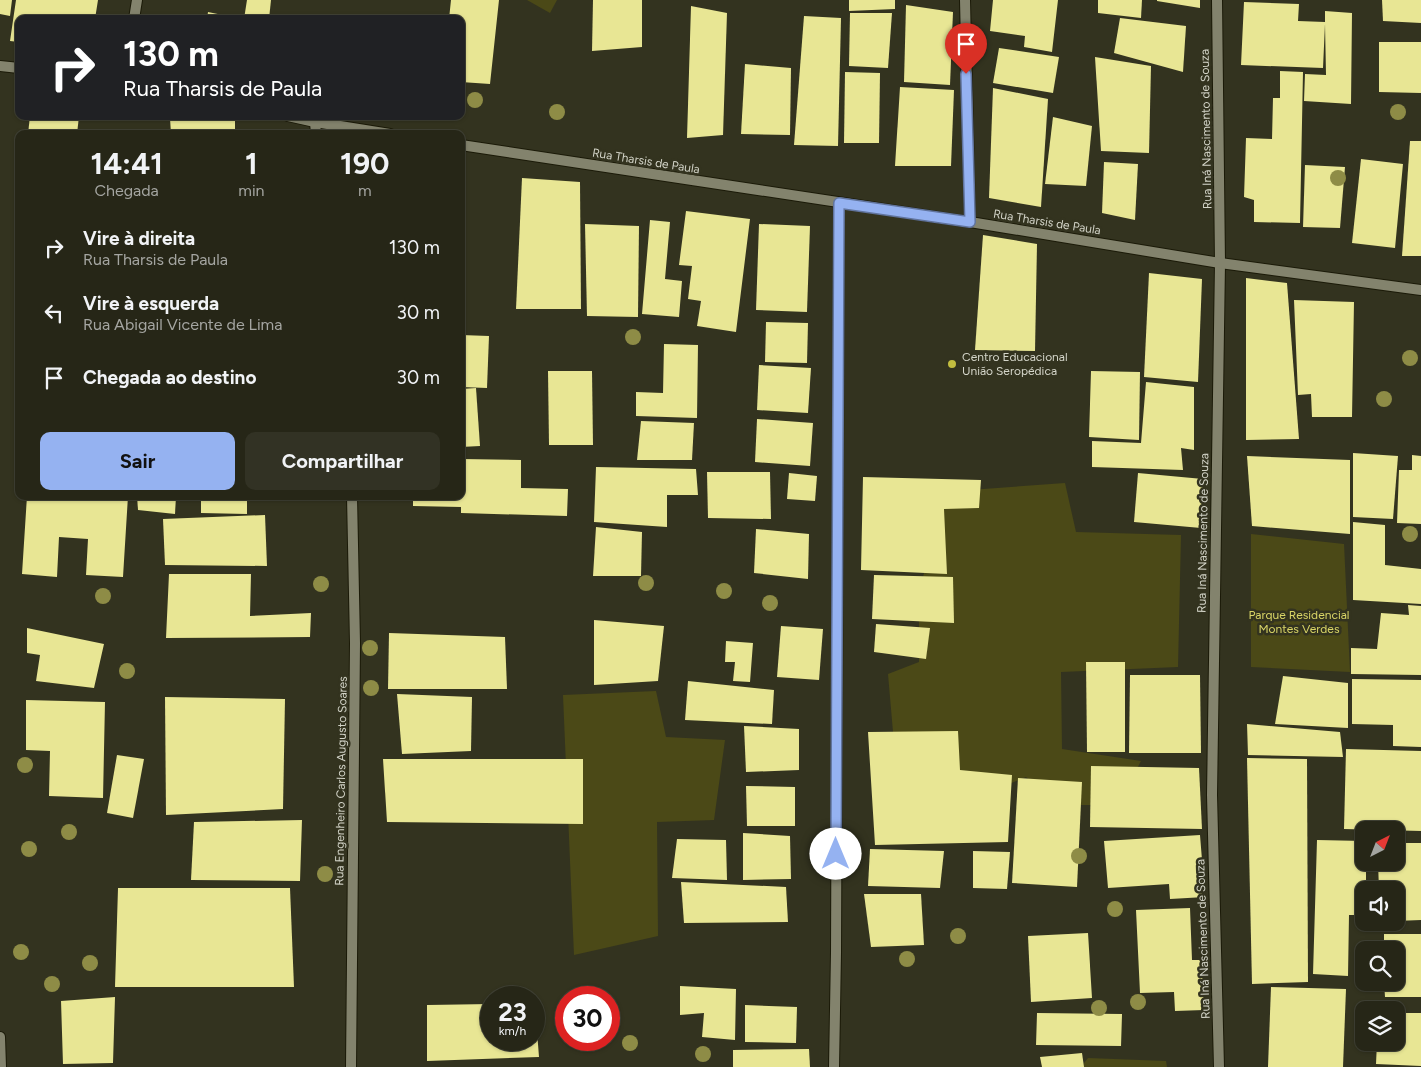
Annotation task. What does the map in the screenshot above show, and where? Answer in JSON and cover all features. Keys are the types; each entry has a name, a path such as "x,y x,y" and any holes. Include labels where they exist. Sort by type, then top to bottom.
{"street":[{"path":"135,15 137,0"},
{"path":"965,0 970,222"},
{"name":"Rua Iná Nascimento de Souza","path":"1217,0 1220,263 1212,795 1219,1067"},
{"path":"0,66 15,68"},
{"path":"306,120 359,130"},
{"path":"315,122 316,130"},
{"name":"Rua Tharsis de Paula","path":"465,146 970,222 1220,263 1421,290"},
{"path":"834,1067 839,203"},
{"name":"Rua Engenheiro Carlos Augusto Soares","path":"351,1067 355,653 352,500"},
{"path":"0,1037 0,1067"}],"green space":[{"path":"527,0 557,0 550,13"},
{"path":"1065,483 1076,532 1181,535 1178,667 1061,672 1062,749 1141,761 1118,805 1058,805 1026,777 985,794 897,778 888,674 919,662 919,621 951,617 922,582 942,492"},
{"name":"Parque Residencial Montes Verdes","path":"1251,534 1344,544 1350,672 1251,667"},
{"path":"656,691 666,737 725,740 714,820 657,822 658,936 574,955 563,695"},
{"path":"1088,1058 1166,1061 1167,1067 1081,1067"}],"building":[{"path":"0,0 12,0 10,16 0,14"},
{"path":"16,0 98,0 96,15 15,15 15,42 10,41"},
{"path":"247,0 271,0 269,15 245,15"},
{"path":"451,0 499,0 490,84 465,82 465,15 449,15"},
{"path":"593,0 642,0 642,47 592,51"},
{"path":"849,0 895,0 895,9 849,11"},
{"path":"993,0 1058,0 1052,52 1024,47 1025,36 990,31"},
{"path":"1098,0 1142,0 1141,18 1098,13"},
{"path":"1200,0 1200,8 1157,1"},
{"path":"1382,0 1421,0 1421,23 1383,21"},
{"path":"1244,2 1299,4 1298,21 1325,22 1325,11 1352,13 1351,104 1304,101 1305,74 1326,75 1325,24 1323,68 1241,65"},
{"path":"906,5 953,12 950,85 904,82"},
{"path":"691,6 727,13 723,135 687,138"},
{"path":"208,12 222,15 208,15"},
{"path":"850,13 892,13 888,68 849,66"},
{"path":"804,16 841,18 838,146 794,145"},
{"path":"1120,18 1186,26 1183,72 1114,53"},
{"path":"1379,42 1421,42 1421,93 1379,92"},
{"path":"999,48 1059,57 1053,93 993,83"},
{"path":"1095,57 1151,66 1149,153 1101,151"},
{"path":"745,64 791,68 790,135 741,134"},
{"path":"1280,71 1303,72 1300,223 1254,222 1254,200 1244,197 1246,138 1272,139 1273,98 1280,98"},
{"path":"845,72 880,73 879,143 844,143"},
{"path":"900,87 954,90 951,166 895,166"},
{"path":"993,88 1048,99 1041,207 989,198"},
{"path":"1053,117 1092,126 1086,186 1045,184"},
{"path":"30,120 79,120 77,130 28,130"},
{"path":"170,120 235,120 235,130 171,130"},
{"path":"1410,141 1421,141 1421,256 1402,256"},
{"path":"1361,159 1403,164 1395,248 1352,243"},
{"path":"1104,162 1138,164 1135,220 1102,213"},
{"path":"1305,165 1345,167 1340,228 1303,227"},
{"path":"522,178 580,182 581,309 516,309"},
{"path":"686,211 750,219 736,332 697,326 701,301 688,299 692,266 679,265"},
{"path":"650,220 670,222 665,279 682,281 679,317 642,314"},
{"path":"585,224 639,226 638,317 587,316"},
{"path":"759,224 810,226 807,312 756,310"},
{"path":"983,235 1037,244 1035,351 975,350"},
{"path":"1149,273 1202,279 1198,382 1144,377"},
{"path":"1246,278 1287,283 1299,439 1246,440"},
{"path":"1294,300 1354,302 1352,417 1312,417 1311,394 1298,395"},
{"path":"766,322 808,323 807,363 765,362"},
{"path":"465,335 489,336 487,388 465,387"},
{"path":"664,344 698,345 697,418 636,416 636,392 663,393"},
{"path":"759,365 811,368 808,413 757,410"},
{"path":"548,371 592,371 593,445 549,445"},
{"path":"1091,371 1140,372 1139,440 1089,437"},
{"path":"1146,382 1194,387 1194,450 1181,448 1183,470 1092,467 1092,441 1141,443"},
{"path":"476,388 480,446 465,447 465,389"},
{"path":"757,419 813,423 810,466 755,462"},
{"path":"641,421 694,423 692,460 637,460"},
{"path":"1353,453 1398,456 1393,519 1353,517"},
{"path":"1412,455 1421,456 1421,524 1397,523 1399,470 1412,470"},
{"path":"1247,456 1350,460 1350,534 1252,526"},
{"path":"465,459 521,460 521,488 568,489 567,516 461,513 461,507 413,506 413,500 465,500"},
{"path":"596,467 696,469 698,495 667,495 667,527 594,522"},
{"path":"707,472 770,472 771,519 708,518"},
{"path":"789,473 817,476 815,501 787,499"},
{"path":"1138,473 1203,479 1201,528 1134,522"},
{"path":"863,477 981,480 979,508 944,509 947,574 861,570"},
{"path":"27,500 128,500 123,577 86,575 88,539 59,537 57,577 22,574"},
{"path":"137,500 176,500 175,514 138,510"},
{"path":"201,500 247,500 247,514 201,513"},
{"path":"265,515 267,566 165,565 163,519"},
{"path":"1353,522 1385,525 1385,565 1421,569 1421,604 1353,600"},
{"path":"596,527 642,532 641,576 593,576"},
{"path":"756,529 809,534 808,579 754,573"},
{"path":"169,574 251,574 250,616 311,613 310,637 166,638"},
{"path":"874,575 953,577 954,623 872,619"},
{"path":"1408,605 1421,606 1421,675 1351,674 1351,648 1377,649 1381,613 1409,615"},
{"path":"594,620 664,626 658,681 594,685"},
{"path":"876,624 930,628 926,659 874,652"},
{"path":"781,626 823,629 819,680 777,677"},
{"path":"27,628 104,644 94,688 36,681 40,655 27,653"},
{"path":"389,633 505,637 507,689 388,689"},
{"path":"726,641 753,643 750,682 733,681 735,662 725,662"},
{"path":"1086,662 1125,662 1125,752 1087,752"},
{"path":"1130,675 1200,675 1201,753 1129,753"},
{"path":"1283,676 1348,683 1348,728 1275,724"},
{"path":"1352,679 1421,680 1421,747 1393,746 1393,725 1352,724"},
{"path":"688,681 774,690 772,724 685,720"},
{"path":"397,694 472,697 471,751 402,754"},
{"path":"165,697 285,699 283,809 166,815"},
{"path":"26,700 105,702 103,798 49,796 50,751 26,750"},
{"path":"1247,724 1340,732 1343,757 1248,755"},
{"path":"744,726 799,729 799,770 746,772"},
{"path":"958,731 960,770 1012,775 1008,842 875,845 868,732"},
{"path":"1346,749 1421,751 1421,831 1405,831 1405,821 1355,821 1355,829 1344,829"},
{"path":"117,755 144,759 133,818 107,813"},
{"path":"1247,758 1307,759 1308,982 1252,984"},
{"path":"383,759 583,759 583,824 387,822"},
{"path":"1091,766 1199,768 1202,829 1090,827"},
{"path":"1018,778 1082,782 1077,887 1012,883"},
{"path":"746,786 795,787 795,826 747,826"},
{"path":"302,820 300,881 191,880 194,822"},
{"path":"743,833 790,836 791,879 743,880"},
{"path":"1200,835 1205,897 1170,899 1169,884 1108,888 1104,841"},
{"path":"677,839 726,840 727,880 672,878"},
{"path":"1317,840 1355,841 1355,871 1366,871 1366,881 1355,881 1355,915 1349,915 1348,976 1313,974"},
{"path":"1405,843 1421,843 1421,920 1405,921 1405,881 1379,881 1378,871 1405,871"},
{"path":"870,849 944,851 940,888 868,886"},
{"path":"973,851 1010,852 1007,889 973,888"},
{"path":"681,882 786,887 788,922 684,923"},
{"path":"118,888 290,888 294,987 115,987"},
{"path":"864,894 921,894 924,945 871,947"},
{"path":"1190,908 1192,960 1202,960 1204,1010 1175,1011 1174,992 1140,993 1136,910"},
{"path":"1088,933 1092,998 1031,1002 1028,936"},
{"path":"1384,934 1421,934 1421,997 1385,997 1385,991 1405,991 1405,941 1384,941"},
{"path":"680,986 736,989 735,1040 702,1037 704,1013 680,1015"},
{"path":"1271,987 1346,989 1343,1067 1268,1067"},
{"path":"115,997 113,1063 63,1064 61,1001"},
{"path":"480,1004 480,1051 539,1051 539,1057 427,1061 427,1005"},
{"path":"745,1005 797,1007 796,1043 745,1042"},
{"path":"1037,1013 1122,1014 1121,1046 1036,1045"},
{"path":"1405,1013 1421,1013 1421,1066 1376,1064 1377,1051 1405,1051"},
{"path":"809,1049 810,1067 733,1067 733,1050"},
{"path":"1082,1053 1084,1067 1042,1067 1040,1057"}],"place":[{"name":"Centro Educacional União Seropédica","path":"952,364"}],"route":[{"path":"836,854 839,203 970,222 966,74"}]}
